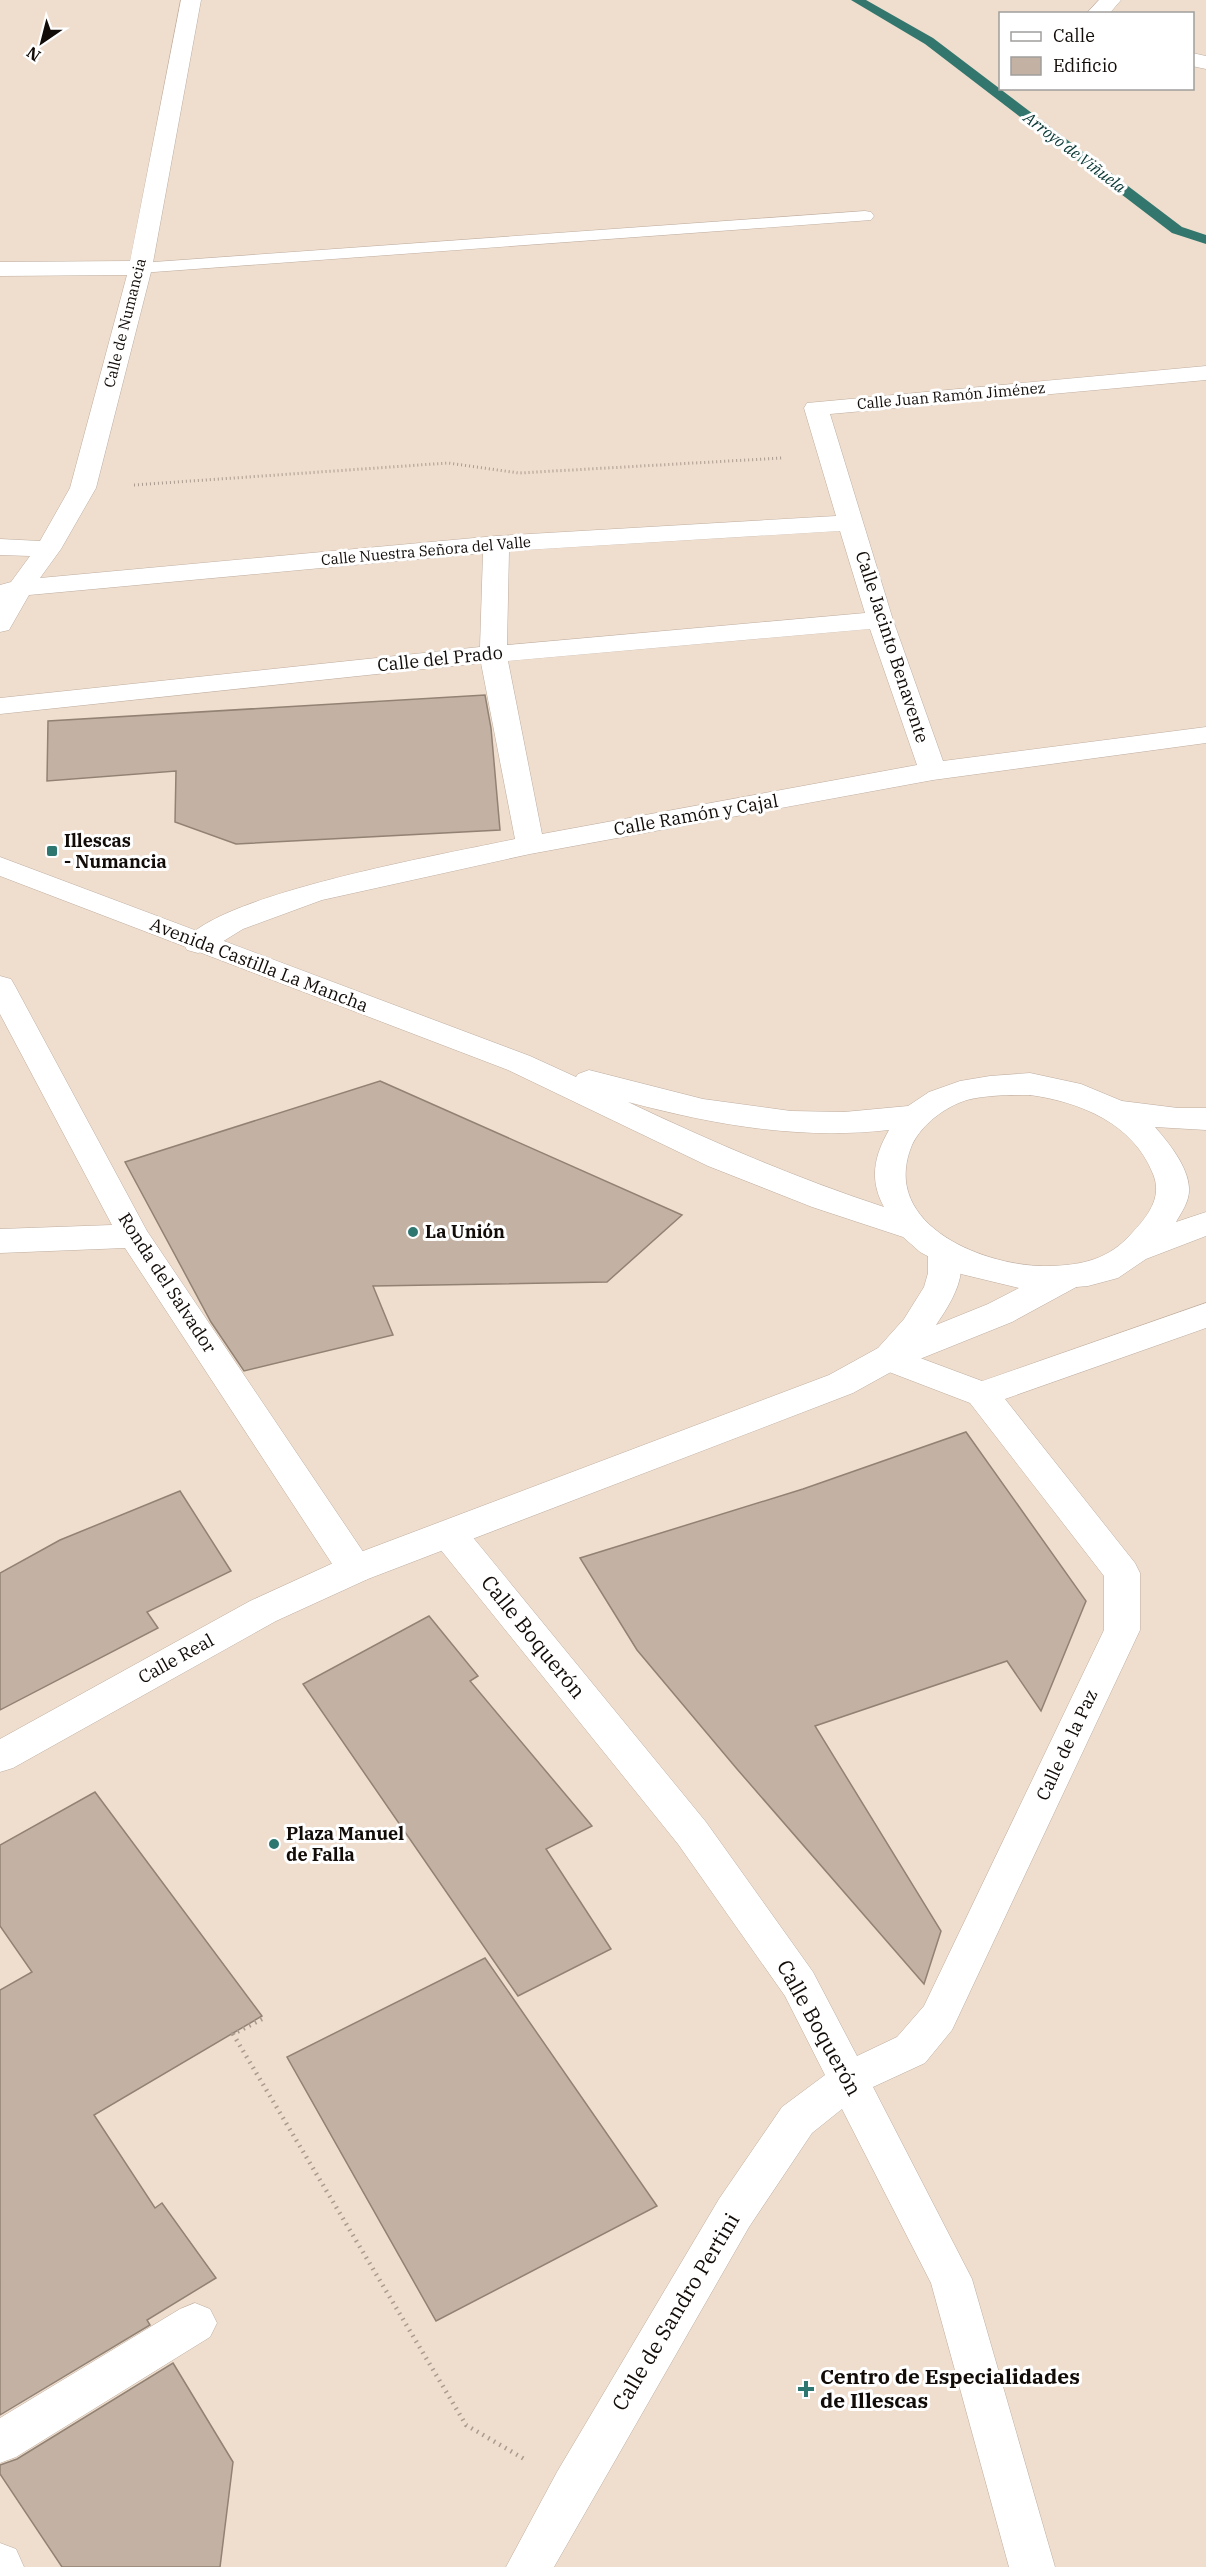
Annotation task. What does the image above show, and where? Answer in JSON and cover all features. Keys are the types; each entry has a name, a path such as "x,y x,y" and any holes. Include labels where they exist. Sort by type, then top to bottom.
{"street":[{"name":"Calle de Numancia","path":"0,624 10,591 48,549 83,488 140,268 191,0"},
{"path":"1098,12 1111,0"},
{"path":"0,268 140,268"},
{"name":"Calle Juan Ramón Jiménez","path":"852,523 816,408 1206,373"},
{"name":"Calle Nuestra Señora del Valle","path":"10,591 496,544 852,523"},
{"name":"Calle Jacinto Benavente","path":"852,523 880,620 933,771"},
{"path":"496,544 493,654 531,845"},
{"path":"0,547 48,549"},
{"name":"Calle del Prado","path":"0,706 493,654 880,620"},
{"name":"Calle Ramón y Cajal","path":"198,942 233,922 315,892 531,845 933,771 1206,735"},
{"name":"Avenida Castilla La Mancha","path":"0,866 519,1063"},
{"name":"Ronda del Salvador","path":"0,986 134,1236 355,1569"},
{"path":"519,1063 675,1104 772,1121 877,1122 915,1116"},
{"path":"519,1063 718,1158 823,1199 914,1229"},
{"path":"1030,1084 1057,1087 1087,1096 1117,1110 1151,1139 1166,1165 1173,1188 1168,1207 1136,1250 1119,1264 1090,1274 1068,1277 1013,1276 965,1263 944,1253 914,1229 892,1194 889,1166 900,1133 915,1116 950,1095 983,1086 1030,1084"},
{"path":"1117,1110 1168,1119 1206,1119"},
{"path":"1136,1250 1206,1223"},
{"path":"0,1241 134,1236"},
{"path":"888,1358 915,1330 933,1303 945,1275 944,1253"},
{"path":"888,1358 1000,1313 1068,1277"},
{"path":"888,1358 982,1394 1206,1315"},
{"name":"Calle Real","path":"0,1757 263,1611 355,1569 841,1384 888,1358"},
{"name":"Calle de la Paz","path":"849,2079 910,2050 938,2018 1122,1630 1122,1573 982,1394"},
{"name":"Calle Boquerón","path":"449,1534 692,1833 799,1984 951,2279 1032,2567"},
{"name":"Calle de Sandro Pertini","path":"529,2567 573,2487 740,2203 797,2120 849,2079"},
{"path":"0,2442 195,2323"}],"lane":[{"path":"140,268 865,216"}],"path":[{"path":"83,488 448,463 519,473 830,455"},
{"path":"262,2019 233,2034 466,2425 573,2487"}],"building":[{"path":"485,695 491,728 500,830 236,844 175,822 176,771 47,781 48,721"},
{"name":"La Unión","path":"380,1081 682,1215 607,1282 373,1286 393,1335 244,1371 211,1322 125,1162"},
{"path":"966,1432 1086,1601 1041,1711 1007,1661 815,1726 941,1931 924,1984 637,1650 580,1558 803,1489"},
{"path":"180,1491 231,1571 147,1612 158,1628 0,1710 0,1573 60,1540"},
{"path":"429,1616 478,1676 470,1681 592,1826 546,1849 611,1949 518,1996 303,1684"},
{"path":"95,1792 262,2016 94,2115 155,2208 162,2203 216,2278 147,2320 150,2325 0,2415 0,1990 32,1972 0,1926 0,1845"},
{"path":"485,1958 657,2206 436,2321 287,2057"},
{"path":"173,2363 233,2462 220,2567 62,2567 0,2474 0,2465 17,2459"}],"waterway":[{"name":"Arroyo de Viñuela","path":"857,0 929,41 1177,230 1206,240"}],"place":[{"name":"Illescas - Numancia","path":"52,851"},
{"name":"La Unión","path":"413,1232"},
{"name":"Plaza Manuel de Falla","path":"274,1844"},
{"name":"Centro de Especialidades de Illescas","path":"806,2389"}]}
